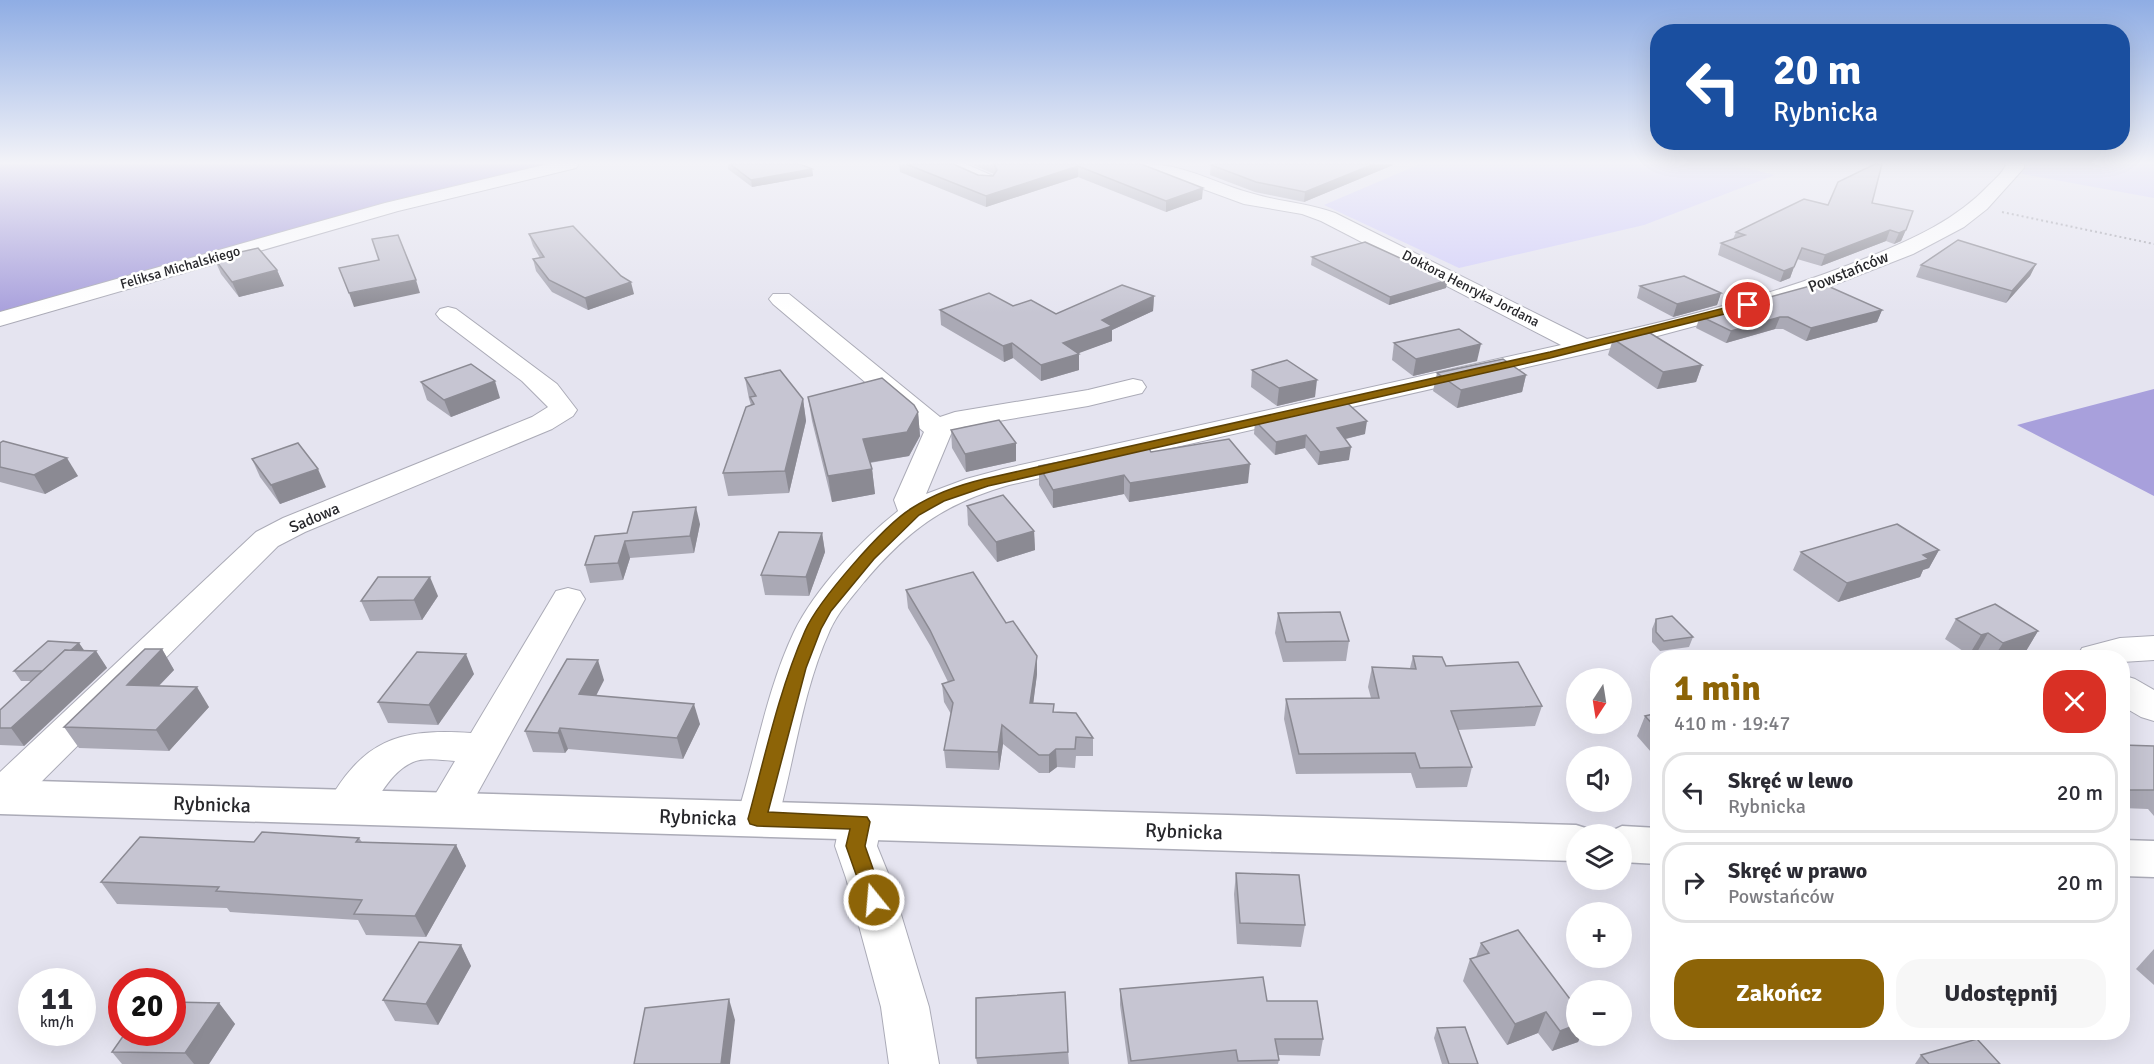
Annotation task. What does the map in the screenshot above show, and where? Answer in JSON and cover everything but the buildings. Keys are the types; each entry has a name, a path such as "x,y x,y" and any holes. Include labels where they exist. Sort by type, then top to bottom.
{"main road":[{"name":"Rybnicka","path":"0,797 1566,843"},
{"path":"1632,845 1650,846"},
{"path":"2130,858 2154,859"}],"street":[{"name":"Feliksa Michalskiego","path":"0,319 368,214"},
{"name":"Doktora Henryka Jordana","path":"1319,214 1584,347"},
{"name":"Powstańców","path":"757,819 798,668 813,629 825,608 869,556 914,512 945,495 1003,478 1584,347 1806,287 1944,229 1967,214"},
{"path":"782,299 939,430"},
{"name":"Sadowa","path":"0,797 267,539 294,525 552,418 563,410 561,401 539,381 448,314"},
{"path":"914,512 909,500 939,430 967,416 1079,400 1133,387"},
{"path":"447,810 568,599"},
{"path":"2125,650 2154,648"},
{"path":"2130,693 2154,708"},
{"path":"346,808 362,784 381,765 410,747 483,748"},
{"path":"861,822 856,846 868,878 905,1007 914,1064"}],"path":[{"path":"2010,214 2154,243"}],"shaded area":[{"path":"0,214 346,214 0,312"},
{"path":"1343,214 1674,214 1644,225 1459,268"},
{"path":"2154,389 2154,496 2017,425"}],"route":[{"path":"874,900 856,846 861,822 757,819 803,651 818,619 869,556 914,512 939,498 984,483 1550,355 1748,305"}]}
